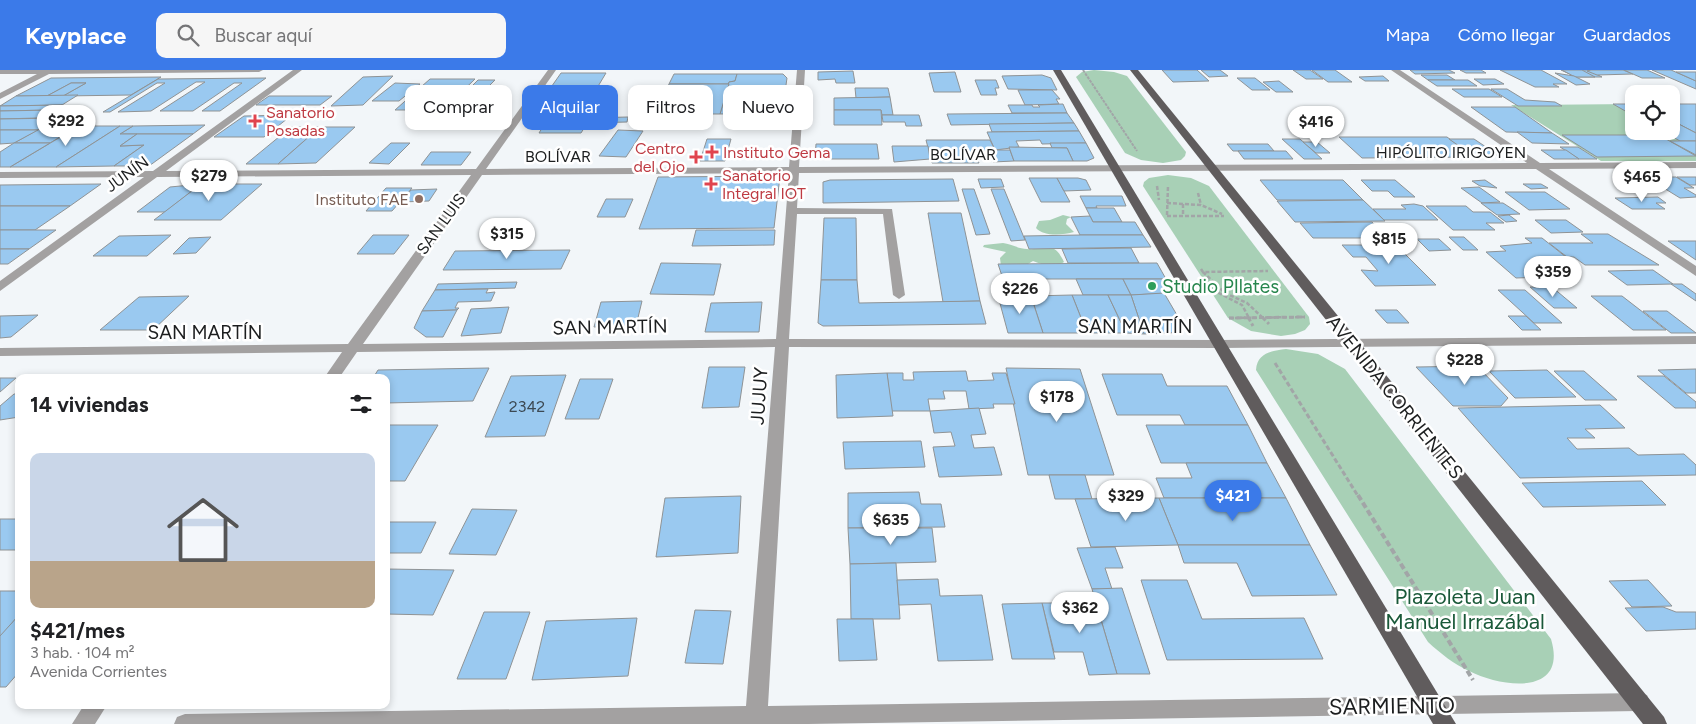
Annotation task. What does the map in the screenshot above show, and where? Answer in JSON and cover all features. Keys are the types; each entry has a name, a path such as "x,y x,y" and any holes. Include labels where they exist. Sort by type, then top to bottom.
{"main road":[{"path":"1057,70 1445,724"},
{"name":"AVENIDA CORRIENTES","path":"1134,70 1656,724"}],"street":[{"path":"0,72 259,70"},
{"name":"JUNÍN","path":"0,287 298,70"},
{"name":"SAN LUIS","path":"334,374 552,70"},
{"name":"JUJUY","path":"756,720 802,70"},
{"path":"1395,70 1696,272"},
{"path":"0,96 51,71"},
{"name":"HIPÓLITO IRIGOYEN","path":"1116,169 1696,165"},
{"name":"BOLÍVAR","path":"0,175 1116,169"},
{"path":"791,211 888,211 899,295"},
{"name":"SAN MARTÍN","path":"0,352 351,350 782,344 1263,344 1696,340"},
{"name":"SARMIENTO","path":"185,724 756,720 1639,702"},
{"path":"83,724 93,709"}],"path":[{"path":"1083,70 1157,183 1160,209"},
{"path":"1167,168 1167,216 1172,224"},
{"path":"1198,193 1201,205"},
{"path":"1167,216 1226,216 1201,205 1168,202"},
{"path":"1183,204 1183,216"},
{"path":"1197,216 1200,220"},
{"path":"1203,272 1269,271 1263,263"},
{"path":"1198,264 1203,272 1225,293 1247,303"},
{"path":"1232,266 1236,271"},
{"path":"1210,288 1242,305 1263,344 1489,704"},
{"path":"1205,319 1331,316"}],"green space":[{"path":"1094,70 1114,72 1127,76 1186,152 1185,156 1181,160 1163,163 1141,160 1125,153 1076,77 1082,72"},
{"path":"1625,104 1625,140 1680,140 1680,121 1696,104 1696,161 1601,161 1511,105"},
{"path":"1168,175 1191,178 1209,186 1309,317 1310,324 1305,330 1281,336 1251,331 1228,318 1143,186 1144,182 1149,178"},
{"path":"1063,215 1071,217 1067,219 1066,224 1074,232 1049,234 1036,228 1039,221 1050,220"},
{"path":"1003,243 1024,249 1052,248 1060,255 1064,262 1052,266 1033,261 1023,267 1001,266 1000,258 1006,252 983,247 984,245"},
{"name":"Plazoleta Juan Manuel Irrazábal","path":"1286,349 1318,354 1345,369 1551,639 1554,657 1550,670 1541,679 1529,683 1514,683 1483,677 1453,662 1428,642 1256,370 1262,356 1270,352"}],"building":[{"path":"1162,70 1197,70 1209,81 1173,82"},
{"path":"1201,70 1220,70 1228,76 1209,77"},
{"path":"1293,70 1310,70 1323,79 1306,79"},
{"path":"1312,70 1335,70 1352,82 1328,82"},
{"path":"1410,70 1449,70 1455,73 1415,74"},
{"path":"1460,70 1481,70 1486,73 1466,73"},
{"path":"1500,70 1541,70 1567,84 1553,84 1559,87 1535,87"},
{"path":"1561,70 1588,70 1602,77 1576,77"},
{"path":"1562,70 1582,70 1595,77 1575,77"},
{"path":"1623,70 1633,74 1597,75 1587,71"},
{"path":"1624,70 1647,70 1665,78 1642,78"},
{"path":"1652,70 1671,70 1696,81 1696,89"},
{"path":"853,71 855,83 836,83 835,79 818,80 818,72"},
{"path":"955,72 961,92 934,92 929,73"},
{"path":"1676,72 1696,72 1696,81"},
{"path":"561,73 606,73 599,85 553,85"},
{"path":"1555,73 1574,76 1590,84 1576,85"},
{"path":"674,74 737,74 735,81 729,82 729,84 669,84"},
{"path":"737,74 783,74 787,78 786,85 728,85 729,82 735,81"},
{"path":"1042,75 1051,78 1057,90 1008,89 1002,76"},
{"path":"1421,75 1447,75 1455,80 1428,80"},
{"path":"393,76 363,105 331,106 363,77"},
{"path":"1383,76 1389,81 1365,81 1359,77"},
{"path":"161,77 131,95 63,96 86,83 71,83 47,96 16,96 51,78"},
{"path":"266,78 220,111 202,111 242,83 234,83 193,111 160,111 205,82 196,82 151,111 118,112 165,83 157,83 110,112 103,112 158,79"},
{"path":"1237,78 1255,78 1270,90 1252,90"},
{"path":"430,79 475,79 469,85 423,85"},
{"path":"1474,79 1495,79 1504,84 1483,85"},
{"path":"478,80 495,80 490,85 473,85"},
{"path":"975,80 996,80 999,88 995,88 997,95 981,95"},
{"path":"1428,80 1468,80 1477,86 1437,86"},
{"path":"1279,81 1293,92 1276,92 1263,82"},
{"path":"71,83 86,83 63,96 47,96"},
{"path":"395,83 420,84 405,85 405,96 399,101 372,101"},
{"path":"729,84 723,85 723,104 720,114 713,114 713,85 669,85"},
{"path":"855,88 888,88 890,97 856,98"},
{"path":"1452,89 1489,89 1502,97 1464,97"},
{"path":"1491,89 1507,89 1525,100 1555,102 1562,106 1518,106"},
{"path":"1018,90 1052,90 1060,99 1056,99 1059,104 1025,105"},
{"path":"78,95 62,105 0,106 16,96"},
{"path":"269,96 332,96 320,105 256,105"},
{"path":"890,97 893,115 882,115 881,110 834,110 834,98"},
{"path":"405,101 405,110 395,110"},
{"path":"723,103 723,114 720,114"},
{"path":"1063,104 1067,113 1012,113 1008,105 1040,107 1038,105"},
{"path":"1613,104 1625,104 1625,111"},
{"path":"1680,104 1696,104 1696,133 1680,125"},
{"path":"62,105 52,110 0,111 0,106"},
{"path":"1471,107 1515,107 1552,133 1506,132"},
{"path":"52,110 38,118 0,119 0,111"},
{"path":"834,110 881,110 882,125 834,125"},
{"path":"1067,113 1074,123 951,125 947,114"},
{"path":"292,115 264,137 214,137 244,116"},
{"path":"882,115 919,115 922,126 906,126 905,122 883,122"},
{"path":"94,117 50,143 14,143 59,118"},
{"path":"618,117 628,117 627,122 618,122"},
{"path":"59,118 38,130 0,130 0,119"},
{"path":"1074,123 1079,131 992,132 989,124"},
{"path":"205,125 193,134 120,134 133,126"},
{"path":"1680,125 1696,133 1696,141 1678,140 1680,140"},
{"path":"79,126 120,126 56,167 10,167"},
{"path":"120,126 133,126 120,134 137,134 120,146 144,145 114,166 56,167"},
{"path":"291,127 320,127 278,164 246,164"},
{"path":"320,127 355,127 316,163 278,164"},
{"path":"0,130 38,130 14,143 0,144"},
{"path":"541,130 583,130 581,133 539,133"},
{"path":"618,130 643,131 626,157 599,156"},
{"path":"1079,131 1086,143 1042,144 1040,140 1016,141 1019,147 995,150 987,132"},
{"path":"1517,132 1552,133 1569,144 1532,143"},
{"path":"137,134 193,134 149,166 114,166 144,145 120,146"},
{"path":"1562,135 1625,135 1625,140 1668,140 1696,156 1597,157"},
{"path":"1339,137 1447,137 1474,157 1362,158"},
{"path":"707,139 731,139 725,161 700,161"},
{"path":"1282,139 1300,139 1322,159 1304,159"},
{"path":"1449,139 1474,139 1498,155 1472,155"},
{"path":"926,140 990,140 995,150 1010,150 1014,161 993,162 992,158 977,158 979,163 932,163"},
{"path":"1670,141 1696,141 1696,155"},
{"path":"1303,142 1317,142 1330,153 1316,153"},
{"path":"14,143 50,143 10,167 0,167 0,152"},
{"path":"391,143 410,143 389,164 369,163"},
{"path":"1050,143 1086,143 1094,158 1087,161 1073,161 1067,148 1052,148"},
{"path":"816,144 877,144 879,159 815,159"},
{"path":"1227,144 1268,144 1274,151 1233,151"},
{"path":"892,146 928,146 930,159 894,162"},
{"path":"1009,147 1067,148 1073,161 1014,161"},
{"path":"1560,147 1578,147 1597,159 1579,159"},
{"path":"1541,150 1566,150 1579,159 1554,159"},
{"path":"1238,151 1286,151 1293,159 1244,159"},
{"path":"431,152 471,152 461,165 421,165"},
{"path":"780,176 774,228 639,229 658,177"},
{"path":"1646,177 1676,177 1694,188 1684,188 1696,195 1696,197 1680,198"},
{"path":"1677,177 1696,177 1696,185 1690,185"},
{"path":"1029,178 1057,178 1070,202 1041,202"},
{"path":"1057,178 1086,180 1091,190 1064,191"},
{"path":"953,179 959,201 823,203 823,182 830,180"},
{"path":"978,179 1001,179 1004,187 981,188"},
{"path":"1260,180 1343,180 1363,200 1277,200"},
{"path":"1361,180 1395,180 1415,197 1394,197 1388,191 1372,191"},
{"path":"1485,180 1497,188 1480,186 1472,181"},
{"path":"101,184 70,206 0,206 0,185"},
{"path":"201,184 165,212 137,212 170,187"},
{"path":"201,184 262,184 221,220 154,220"},
{"path":"1523,184 1541,184 1548,188 1531,189"},
{"path":"1479,187 1500,202 1482,203 1461,188"},
{"path":"386,188 412,188 392,211 366,211"},
{"path":"437,189 429,201 401,202 411,190"},
{"path":"962,189 974,189 990,234 976,235"},
{"path":"991,189 1004,189 1025,240 1011,241"},
{"path":"1505,192 1545,192 1570,209 1529,210"},
{"path":"1080,196 1122,196 1126,206 1086,208"},
{"path":"1658,197 1666,203 1656,203 1665,209 1632,209 1615,198"},
{"path":"606,199 633,199 625,217 597,217"},
{"path":"1363,200 1385,221 1295,222 1277,201"},
{"path":"1481,203 1503,203 1520,214 1497,215"},
{"path":"1414,204 1423,206 1438,220 1384,220 1373,209 1406,209 1401,205"},
{"path":"0,206 70,206 35,230 0,230"},
{"path":"1426,206 1466,206 1473,212 1490,212 1504,223 1486,223 1495,230 1453,230"},
{"path":"1086,208 1114,208 1122,222 1093,222"},
{"path":"928,213 961,213 980,301 943,302"},
{"path":"1509,215 1517,221 1506,222 1498,216"},
{"path":"1090,216 1093,222 1135,222 1143,235 1080,235 1071,217"},
{"path":"824,218 856,218 857,280 821,280"},
{"path":"1535,220 1566,220 1583,232 1551,233"},
{"path":"1372,222 1387,238 1313,238 1300,223"},
{"path":"0,230 56,230 29,249 0,249"},
{"path":"696,230 775,230 774,245 692,246"},
{"path":"1581,234 1608,234 1659,265 1585,265 1574,257 1567,257 1549,243 1593,243"},
{"path":"171,235 147,256 93,256 119,236"},
{"path":"373,235 409,235 394,254 357,254"},
{"path":"1143,235 1151,247 1029,249 1024,236"},
{"path":"211,237 196,253 173,254 189,238"},
{"path":"1449,237 1464,237 1478,250 1463,250"},
{"path":"1525,238 1542,238 1571,261 1553,261 1559,265 1531,266 1545,277 1516,278 1486,252 1506,251 1500,246 1532,243"},
{"path":"1417,239 1439,239 1451,250 1429,251"},
{"path":"1368,240 1391,240 1436,285 1375,286 1361,270 1378,271 1366,257 1353,257 1342,245 1373,245"},
{"path":"1668,241 1696,241 1696,260"},
{"path":"1131,248 1139,263 1068,263 1062,249"},
{"path":"0,249 29,249 8,264 0,264"},
{"path":"570,250 561,269 443,270 455,251"},
{"path":"661,263 721,264 714,295 650,294"},
{"path":"1157,263 1166,279 1003,279 998,264"},
{"path":"1653,270 1673,284 1627,285 1608,271"},
{"path":"1076,279 1123,279 1131,295 1083,295"},
{"path":"1123,279 1166,279 1173,293 1131,295"},
{"path":"821,280 857,280 859,303 980,301 986,324 823,326 818,323"},
{"path":"517,282 515,288 435,290 438,284"},
{"path":"1671,284 1682,284 1696,294 1696,301"},
{"path":"1530,287 1552,287 1577,308 1554,308"},
{"path":"488,289 486,293 495,292 491,301 458,302 455,308 459,308 457,310 422,311 435,290"},
{"path":"1498,290 1525,290 1562,323 1534,323"},
{"path":"1164,293 1184,327 1171,333 1144,334 1131,295"},
{"path":"1072,295 1108,295 1126,333 1087,333"},
{"path":"1072,295 1087,333 1043,333 1031,296"},
{"path":"1108,295 1131,295 1144,334 1126,333"},
{"path":"189,296 153,330 100,330 139,297"},
{"path":"998,296 1031,296 1043,333 1008,333"},
{"path":"1591,296 1622,296 1666,330 1633,330"},
{"path":"642,301 636,326 594,327 601,302"},
{"path":"762,302 759,332 705,332 711,303"},
{"path":"509,307 501,333 461,336 471,309"},
{"path":"457,310 443,337 426,337 414,328 422,311"},
{"path":"1375,310 1397,310 1409,323 1387,323"},
{"path":"1643,311 1667,311 1696,333 1671,333"},
{"path":"38,315 11,337 0,338 0,316"},
{"path":"1508,316 1526,316 1541,330 1522,330"},
{"path":"1477,366 1508,398 1501,406 1453,406 1416,367"},
{"path":"709,367 745,367 739,407 702,408"},
{"path":"489,368 473,401 390,403 390,374 376,374 378,370"},
{"path":"1006,368 1080,369 1114,475 1028,475"},
{"path":"1696,369 1696,393 1686,393 1658,370"},
{"path":"1547,370 1576,397 1515,398 1489,371"},
{"path":"966,371 968,381 994,380 992,373 1006,373 1015,404 993,404 994,408 969,409 966,391 943,391 945,399 928,399 930,411 891,411 887,373 903,373 903,380 914,380 913,372"},
{"path":"1554,371 1584,371 1617,400 1585,400"},
{"path":"887,373 893,416 837,418 836,375"},
{"path":"1102,374 1162,374 1167,386 1227,386 1248,425 1185,425 1180,415 1117,415"},
{"path":"566,375 545,436 485,437 511,376"},
{"path":"1637,376 1664,376 1696,402 1696,408 1675,408"},
{"path":"0,378 15,378 15,379 0,392"},
{"path":"580,379 613,379 599,419 565,419"},
{"path":"15,394 15,418 0,420 0,406"},
{"path":"1600,405 1625,428 1585,429 1595,438 1567,438 1577,449 1629,448 1638,455 1684,454 1696,465 1696,475 1520,478 1458,408"},
{"path":"979,408 986,434 971,435 974,448 994,447 1002,475 939,477 933,447 955,446 951,432 934,433 930,411"},
{"path":"390,425 438,425 405,481 390,481"},
{"path":"1146,425 1248,425 1267,463 1161,463"},
{"path":"921,441 925,467 845,469 843,442"},
{"path":"1186,463 1267,463 1286,498 1164,498 1156,478 1192,478"},
{"path":"1049,475 1085,475 1092,499 1055,499"},
{"path":"1642,481 1666,505 1543,507 1522,483"},
{"path":"919,492 921,504 941,504 945,527 848,528 848,493"},
{"path":"741,496 738,553 656,557 665,498"},
{"path":"1159,498 1286,498 1310,545 1178,545"},
{"path":"1159,498 1178,545 1091,547 1075,499"},
{"path":"472,509 517,510 496,555 449,554"},
{"path":"0,519 15,519 15,550 0,550"},
{"path":"390,522 436,522 421,553 390,553"},
{"path":"848,528 932,528 936,562 850,564"},
{"path":"1178,545 1310,545 1337,595 1252,596 1237,563 1184,563"},
{"path":"1115,547 1123,568 1105,568 1112,589 1092,589 1077,548"},
{"path":"896,563 900,619 851,619 850,564"},
{"path":"390,569 454,570 433,615 390,614"},
{"path":"938,579 940,596 982,595 993,660 938,661 931,604 899,605 897,580"},
{"path":"1141,580 1187,580 1202,619 1304,618 1323,659 1167,660"},
{"path":"1648,580 1672,606 1632,607 1609,581"},
{"path":"1122,588 1150,674 1117,674 1092,589"},
{"path":"0,591 15,591 15,620 0,637"},
{"path":"1042,603 1096,603 1117,674 1089,675 1083,652 1054,652"},
{"path":"1042,603 1055,659 1012,659 1002,604"},
{"path":"1663,607 1676,612 1696,612 1696,629 1646,631 1625,608"},
{"path":"695,610 731,611 723,664 685,663"},
{"path":"484,612 530,612 506,679 457,679"},
{"path":"637,618 628,676 532,680 546,621"},
{"path":"15,619 15,677 6,687 0,687 0,636"},
{"path":"837,619 873,619 877,660 839,661"}],"place":[{"name":"Sanatorio Posadas","path":"255,121"},
{"name":"Instituto Gema","path":"712,152"},
{"name":"Centro del Ojo","path":"696,157"},
{"name":"Sanatorio Integral IOT","path":"711,184"},
{"name":"Instituto FAE","path":"419,199"},
{"name":"Studio PIlates","path":"1152,286"}]}
